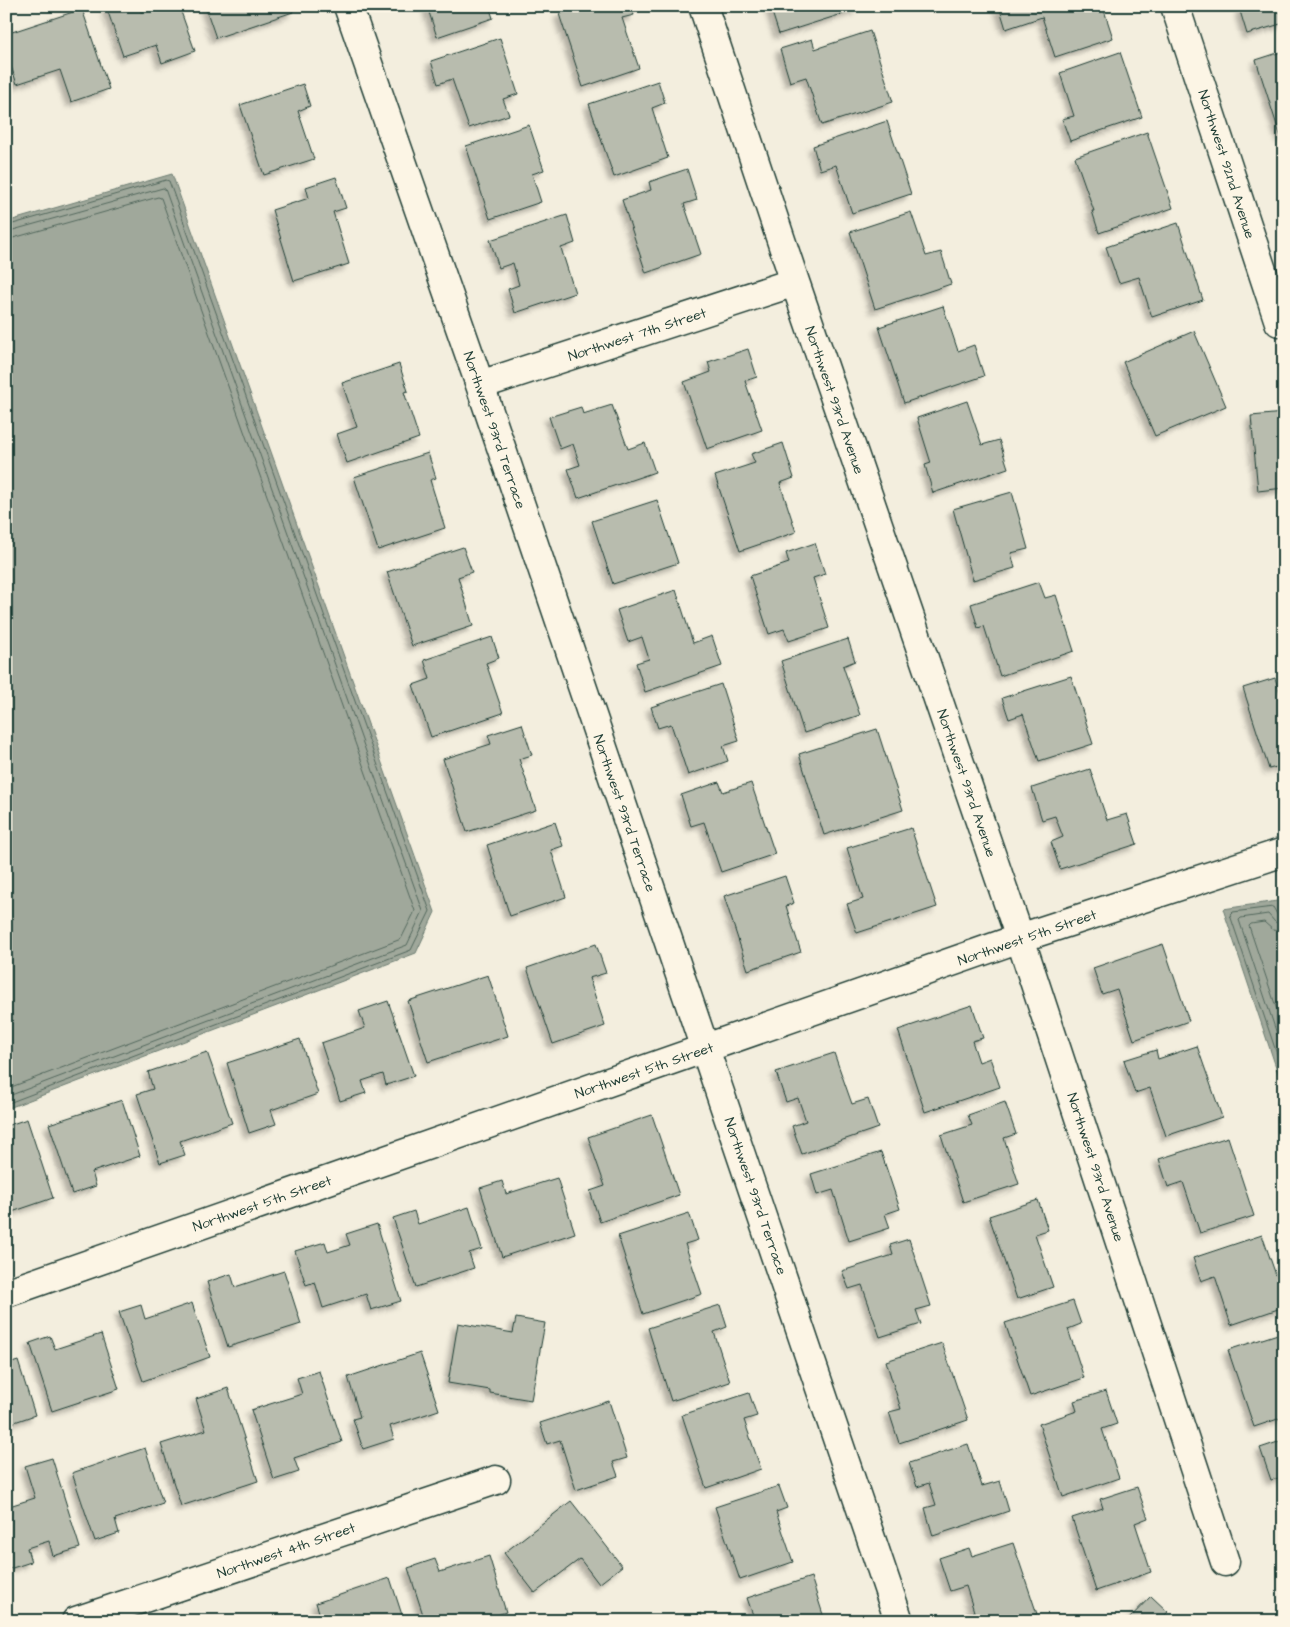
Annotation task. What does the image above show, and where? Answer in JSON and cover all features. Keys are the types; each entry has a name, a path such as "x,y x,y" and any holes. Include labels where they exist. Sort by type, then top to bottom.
{"street":[{"name":"Northwest 93rd Terrace","path":"348,6 480,385 899,1621"},
{"name":"Northwest 93rd Avenue","path":"703,6 795,282 1020,938 1225,1562"},
{"name":"Northwest 92nd Avenue","path":"1175,6 1279,322"},
{"name":"Northwest 7th Street","path":"480,385 795,282"},
{"name":"Northwest 5th Street","path":"6,1293 1020,938 1284,852"},
{"name":"Northwest 4th Street","path":"76,1621 496,1480"}],"water":[{"path":"172,174 435,912 416,953 6,1109 6,222"},
{"path":"1277,901 1284,920 1284,1091 1223,909"}],"building":[{"path":"106,6 139,6 141,12 159,6 179,6 195,51 162,63 156,45 123,56"},
{"path":"205,6 291,6 293,12 216,38"},
{"path":"427,6 489,6 493,18 437,37"},
{"path":"583,6 631,6 634,15 622,18 639,68 583,87 559,14"},
{"path":"770,6 857,6 858,9 779,34"},
{"path":"999,6 1085,6 1087,12 1103,7 1113,38 1055,57 1042,17 1006,29"},
{"path":"1241,6 1284,6 1284,23 1247,34 1240,11 1243,11"},
{"path":"82,9 109,89 71,102 60,70 17,84 6,51 6,34"},
{"path":"870,31 893,102 822,125 806,77 790,82 780,49 812,39 815,49"},
{"path":"500,38 518,94 503,99 509,115 469,128 452,79 438,84 431,61"},
{"path":"1284,51 1284,137 1281,138 1256,60"},
{"path":"1120,52 1142,117 1070,141 1062,119 1074,116 1060,73"},
{"path":"658,81 665,103 652,108 668,158 614,177 589,104"},
{"path":"303,84 310,106 298,111 314,159 264,175 240,105"},
{"path":"887,121 911,194 852,213 836,165 820,170 813,146"},
{"path":"529,125 544,170 532,174 541,202 490,219 466,146"},
{"path":"1147,132 1173,208 1099,233 1092,211 1094,211 1075,157"},
{"path":"687,169 697,200 684,204 701,254 646,273 622,200 651,190 649,182"},
{"path":"336,177 346,208 333,212 349,264 294,281 272,210 309,198 306,187"},
{"path":"911,212 926,256 941,252 951,284 875,309 850,232"},
{"path":"567,215 575,243 561,248 575,293 515,313 508,289 519,285 513,263 499,268 490,240"},
{"path":"1178,223 1203,300 1152,317 1139,277 1119,283 1106,247"},
{"path":"943,306 958,351 974,345 984,376 904,403 879,327"},
{"path":"1194,331 1226,406 1155,436 1123,362"},
{"path":"748,349 757,377 745,381 762,430 707,449 684,382 711,372 708,362"},
{"path":"399,364 408,391 404,392 419,438 347,463 337,434 357,427 342,383"},
{"path":"967,401 982,445 999,440 1008,468 933,493 925,465 931,463 917,418"},
{"path":"612,405 628,449 645,443 655,472 578,498 568,469 580,465 573,444 560,449 549,417 581,407 583,414"},
{"path":"1284,413 1284,488 1258,491 1251,416"},
{"path":"783,443 794,478 780,483 796,532 740,551 715,476 755,463 751,454"},
{"path":"428,453 436,478 430,480 445,528 378,550 354,477"},
{"path":"1012,492 1028,549 1011,553 1015,568 973,580 953,509"},
{"path":"657,500 678,563 613,584 592,521"},
{"path":"815,543 825,574 813,578 829,628 789,641 784,629 769,634 750,576 789,563 786,553"},
{"path":"463,547 472,572 458,577 473,626 412,646 387,572"},
{"path":"1039,582 1045,598 1056,595 1074,651 1000,676 984,626 978,628 971,604"},
{"path":"676,590 693,643 712,636 722,666 645,692 636,663 649,659 642,637 628,642 617,610"},
{"path":"492,637 499,658 486,663 503,713 431,737 413,685 430,679 424,660"},
{"path":"848,639 855,661 843,666 860,715 804,733 781,661"},
{"path":"1071,676 1093,744 1039,761 1023,714 1009,719 1002,698"},
{"path":"1275,678 1282,699 1284,698 1284,765 1269,769 1243,688"},
{"path":"721,684 739,741 723,746 728,761 688,775 671,724 658,728 651,707"},
{"path":"522,724 532,755 519,759 536,810 467,832 443,759 491,744 488,735"},
{"path":"877,729 903,810 824,835 799,754"},
{"path":"1090,769 1107,820 1127,814 1137,844 1060,869 1051,842 1063,837 1055,816 1042,820 1032,788"},
{"path":"719,782 723,792 751,783 775,854 721,872 704,822 691,826 681,795"},
{"path":"555,822 563,846 551,850 566,897 510,916 487,845"},
{"path":"911,828 937,907 857,933 847,904 863,899 847,848"},
{"path":"785,876 794,903 786,906 801,952 748,970 724,896"},
{"path":"596,944 606,973 589,978 605,1026 553,1044 527,968"},
{"path":"1163,944 1189,1021 1134,1040 1117,989 1102,994 1093,968"},
{"path":"488,975 508,1036 428,1062 408,1001"},
{"path":"388,1001 414,1076 386,1085 383,1074 362,1081 366,1093 340,1101 321,1043 365,1028 359,1011"},
{"path":"972,1005 983,1038 972,1041 979,1062 990,1058 1000,1087 925,1112 898,1030"},
{"path":"300,1039 318,1094 271,1110 276,1124 249,1133 227,1063"},
{"path":"1197,1046 1222,1117 1166,1136 1150,1088 1135,1093 1124,1060 1156,1050 1158,1059"},
{"path":"207,1052 232,1123 180,1141 185,1155 160,1163 137,1094 153,1089 148,1072"},
{"path":"834,1053 852,1104 868,1099 878,1128 802,1154 792,1126 806,1121 798,1098 786,1102 776,1072"},
{"path":"122,1100 140,1156 92,1172 96,1186 72,1194 49,1124"},
{"path":"1005,1102 1016,1134 1004,1138 1019,1184 963,1202 941,1135 972,1125 968,1115"},
{"path":"652,1115 679,1195 600,1222 590,1191 605,1186 588,1137"},
{"path":"27,1119 53,1198 6,1214 6,1126"},
{"path":"1228,1137 1254,1216 1200,1233 1183,1182 1168,1187 1159,1159"},
{"path":"881,1152 900,1209 885,1214 890,1228 849,1241 833,1190 817,1195 811,1174"},
{"path":"557,1178 575,1233 502,1257 480,1188 502,1181 506,1194"},
{"path":"1038,1200 1048,1230 1035,1234 1053,1287 1017,1299 989,1216"},
{"path":"469,1207 482,1249 469,1253 474,1268 416,1287 393,1218 414,1211 418,1224"},
{"path":"689,1213 698,1240 685,1244 702,1294 643,1314 618,1236"},
{"path":"377,1224 401,1301 371,1310 366,1294 323,1308 315,1282 306,1285 295,1251 325,1242 328,1252 350,1245 346,1234"},
{"path":"1262,1235 1284,1298 1284,1307 1231,1325 1215,1276 1201,1281 1193,1258"},
{"path":"909,1239 931,1306 916,1310 921,1324 880,1337 862,1285 849,1289 842,1271 893,1255 890,1245"},
{"path":"284,1271 301,1324 228,1347 207,1282 231,1274 235,1287"},
{"path":"1073,1301 1081,1324 1068,1329 1084,1378 1030,1396 1005,1323"},
{"path":"192,1303 210,1357 143,1381 119,1312 141,1305 145,1319"},
{"path":"720,1305 727,1327 714,1332 730,1382 671,1401 648,1328"},
{"path":"516,1318 545,1323 531,1400 490,1393 490,1390 448,1383 458,1323 513,1333"},
{"path":"1284,1332 1284,1417 1254,1427 1228,1350"},
{"path":"101,1334 119,1389 52,1411 30,1343 50,1336 55,1349"},
{"path":"942,1343 968,1420 899,1443 889,1412 901,1409 886,1361"},
{"path":"420,1353 439,1410 390,1426 394,1439 363,1449 353,1419 360,1417 348,1377"},
{"path":"18,1361 35,1415 6,1425 6,1365"},
{"path":"319,1371 342,1442 294,1458 299,1472 274,1480 251,1410 302,1394 297,1378"},
{"path":"228,1388 258,1481 181,1506 161,1444 206,1430 196,1399"},
{"path":"1106,1391 1117,1424 1102,1429 1119,1478 1063,1497 1039,1424 1077,1411 1074,1401"},
{"path":"749,1393 757,1416 744,1420 761,1469 706,1488 682,1415"},
{"path":"609,1401 627,1458 613,1462 618,1476 576,1490 560,1440 547,1444 540,1423"},
{"path":"1284,1440 1284,1481 1282,1477 1271,1480 1260,1448"},
{"path":"968,1444 982,1486 1000,1481 1009,1511 933,1536 925,1508 936,1505 929,1483 917,1487 909,1463"},
{"path":"145,1448 163,1503 115,1519 119,1533 95,1541 72,1473"},
{"path":"52,1458 80,1548 53,1556 49,1541 27,1548 31,1562 6,1570 6,1507 35,1498 25,1466"},
{"path":"779,1486 787,1508 776,1512 793,1562 740,1580 715,1507"},
{"path":"1137,1487 1148,1518 1135,1523 1151,1572 1096,1591 1072,1518 1103,1508 1100,1499"},
{"path":"571,1501 622,1566 599,1584 580,1559 535,1593 504,1553"},
{"path":"1013,1543 1037,1614 1018,1621 977,1621 966,1586 950,1591 939,1558 969,1548 972,1556"},
{"path":"489,1556 506,1612 479,1621 425,1621 408,1568 435,1559 440,1572"},
{"path":"811,1577 825,1621 755,1621 747,1598"},
{"path":"390,1578 404,1621 322,1621 316,1603"},
{"path":"1151,1596 1168,1612 1159,1621 1127,1621"},
{"path":"701,1613 703,1621 677,1621"}]}
